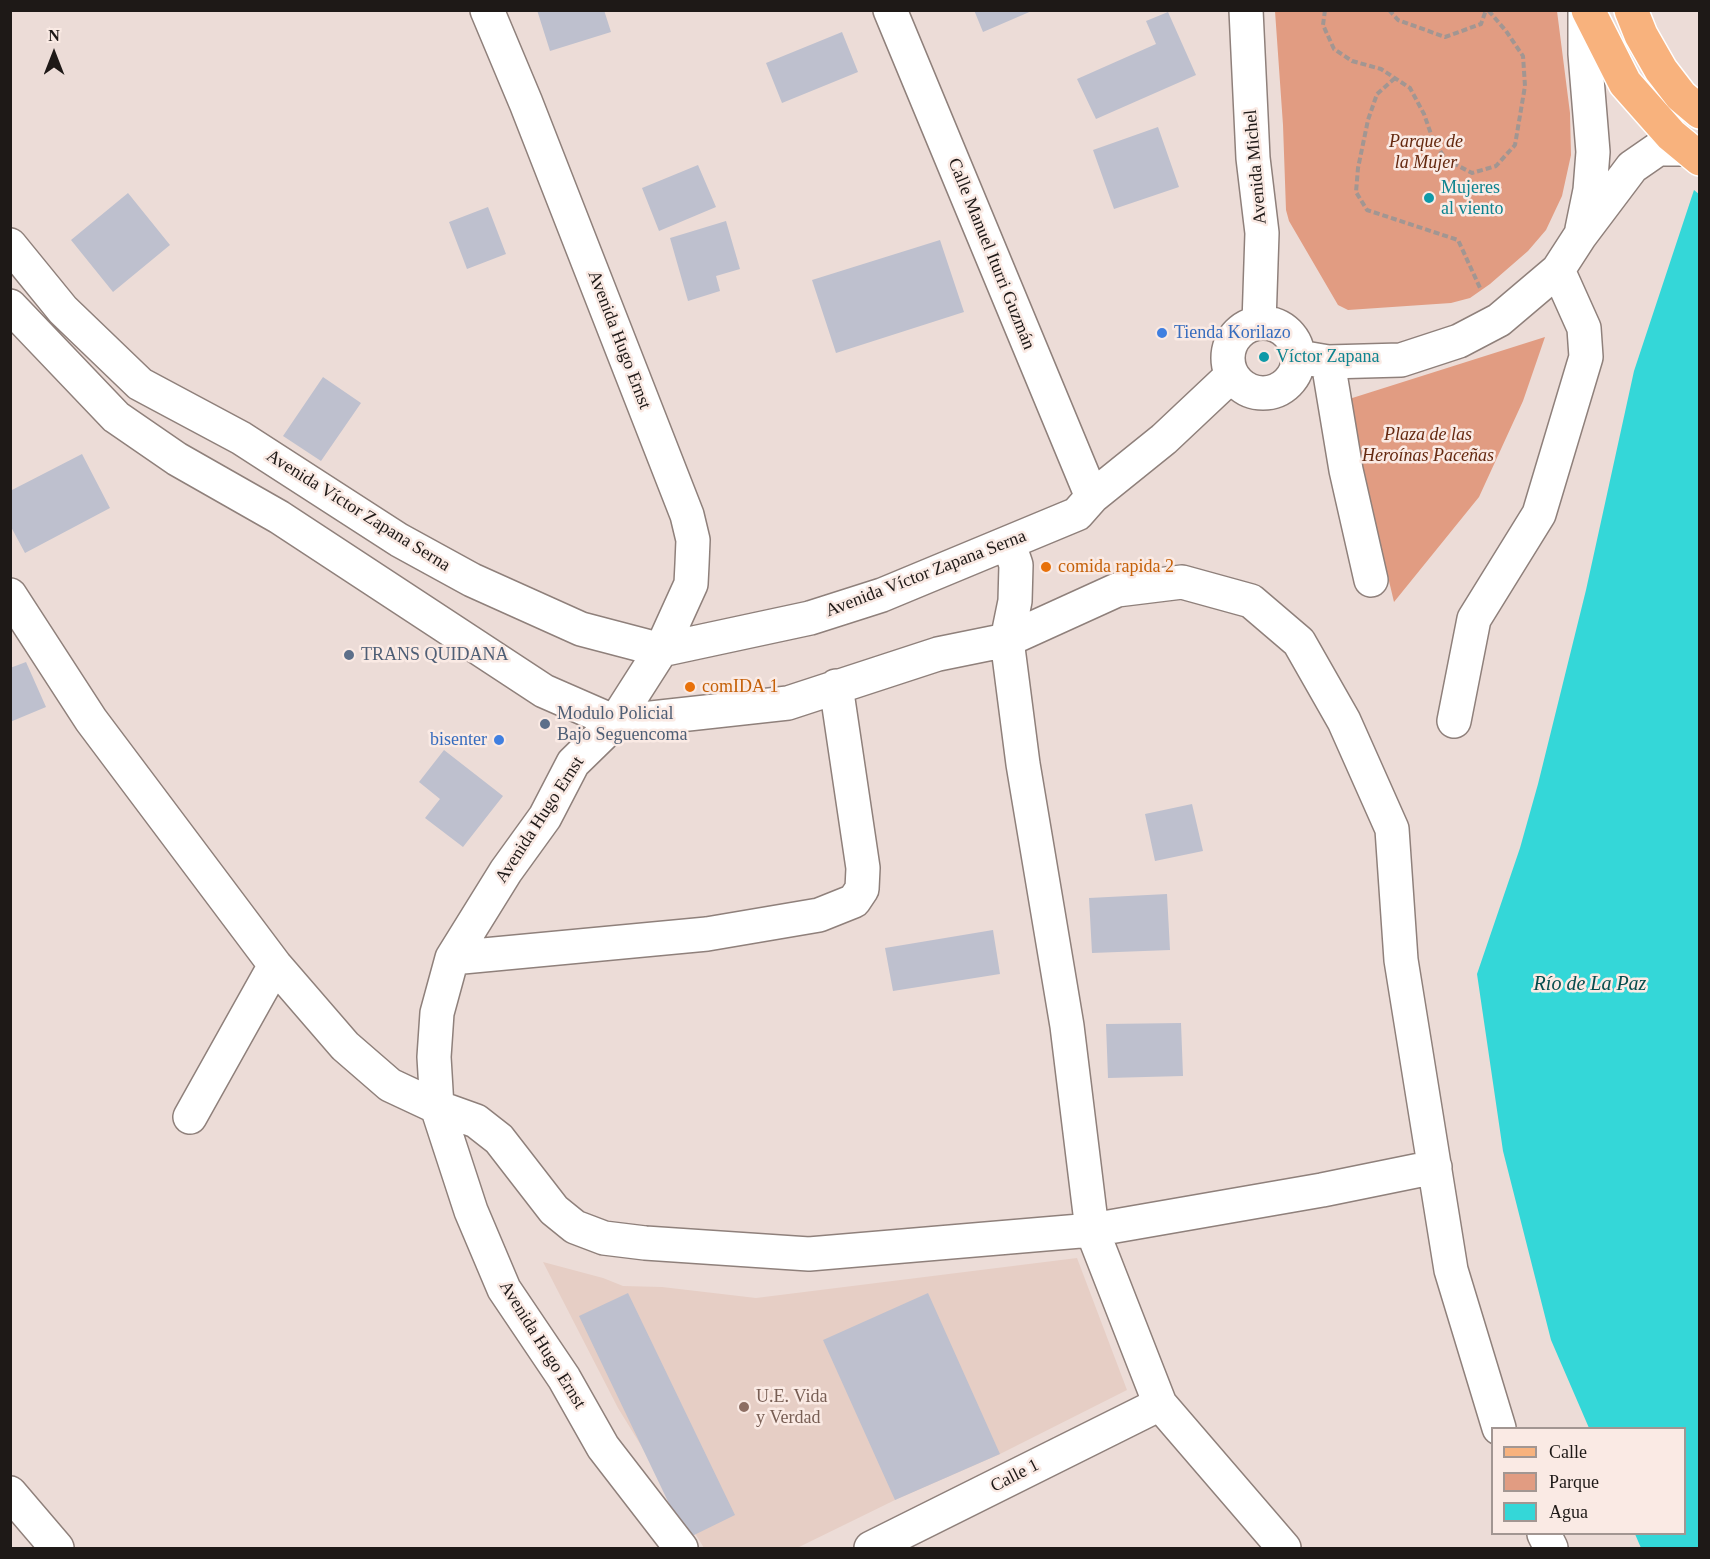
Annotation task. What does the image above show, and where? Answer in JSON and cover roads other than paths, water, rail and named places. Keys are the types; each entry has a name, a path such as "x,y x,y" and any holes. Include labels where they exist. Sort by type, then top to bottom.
{"main road":[{"path":"1586,10 1625,83 1686,148"},
{"path":"1631,10 1641,35 1661,70 1690,104"}],"street":[{"name":"Avenida Hugo Ernst","path":"487,10 526,103 687,516 693,540 691,584 661,650 615,722 573,763 545,817 506,871 452,958 437,1014 434,1057 437,1107 471,1211 504,1289 564,1378 603,1447 681,1548"},
{"name":"Calle Manuel Iturri Guzmán","path":"890,10 1092,497"},
{"name":"Avenida Michel","path":"1246,10 1252,158 1262,233 1258,323"},
{"path":"1580,236 1590,190 1593,152 1585,54 1586,10"},
{"path":"1371,580 1346,470 1313,360 1297,346 1291,335 1282,327 1271,323 1248,326 1238,333 1228,353 1228,364 1232,375 1239,384 1261,393 1272,392 1283,387 1297,369 1313,360 1401,360 1459,341 1499,320 1558,270 1580,236 1632,167 1659,149 1686,148"},
{"name":"Avenida Víctor Zapana Serna","path":"10,245 63,310 140,384 241,438 399,540 472,580 581,629 661,650 821,614 1012,554 1077,514 1092,497 1164,440 1232,375"},
{"path":"1454,721 1474,619 1539,514 1586,357 1584,328 1558,270"},
{"path":"10,306 116,417 177,459 279,517 544,691 615,722 788,703 938,654 1007,640 1117,590 1182,582 1251,601 1299,642 1344,721 1392,829 1401,960 1451,1270 1499,1427"},
{"path":"116,417 140,384"},
{"path":"1012,554 1015,601 1007,640 1023,765 1067,1026 1092,1230 1160,1404 1284,1548"},
{"path":"10,595 90,720 275,965 345,1046 390,1085 437,1107 476,1121 499,1139 554,1210 575,1227 604,1238 645,1243 809,1254 1092,1230 1322,1190 1435,1167"},
{"path":"452,958 707,933 819,915 854,901 862,889 863,868 836,686"},
{"path":"190,1117 275,965"},
{"name":"Calle 1","path":"871,1548 1160,1404"},
{"path":"10,1493 41,1544"}],"water":[{"name":"Río de La Paz","path":"1694,190 1700,195 1700,1548 1641,1548 1635,1535 1686,1535 1686,1427 1589,1427 1551,1340 1503,1151 1477,974 1520,848 1538,784 1586,590 1634,371"}],"place":[{"name":"Mujeres al viento","path":"1429,198"},
{"name":"Tienda Korilazo","path":"1162,333"},
{"name":"Víctor Zapana","path":"1264,357"},
{"name":"comida rapida 2","path":"1046,567"},
{"name":"TRANS QUIDANA","path":"349,655"},
{"name":"comIDA 1","path":"690,687"},
{"name":"Modulo Policial Bajo Seguencoma","path":"545,724"},
{"name":"bisenter","path":"499,740"},
{"name":"U.E. Vida y Verdad","path":"744,1407"}],"park label":[{"name":"Parque de la Mujer","path":"1426,152"},
{"name":"Plaza de las Heroínas Paceñas","path":"1428,445"}]}
